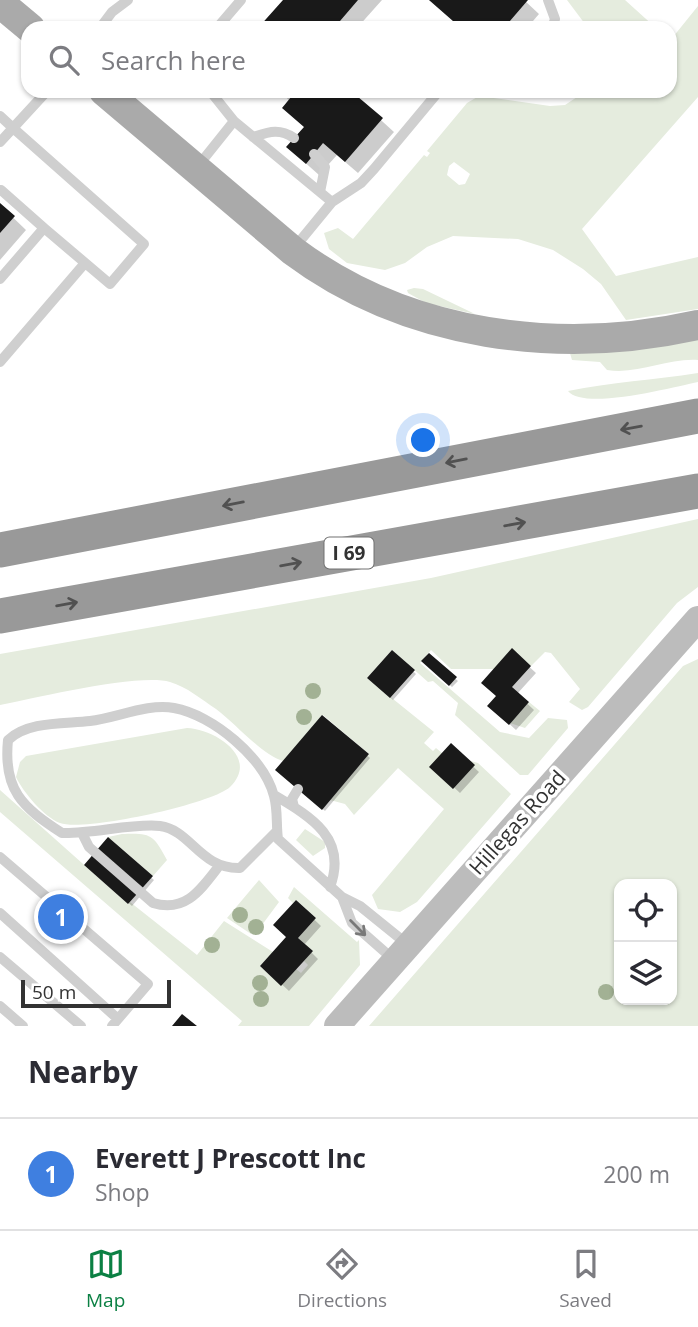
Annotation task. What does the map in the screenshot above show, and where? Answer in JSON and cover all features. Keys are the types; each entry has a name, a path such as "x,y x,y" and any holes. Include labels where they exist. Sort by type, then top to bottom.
{"highway":[{"path":"0,550 698,416"},
{"name":"I 69","path":"0,616 698,491"}],"main road":[{"path":"0,3 22,21"},
{"path":"112,98 293,251 322,272 380,301 425,317 497,334 550,340 610,338 698,324"},
{"name":"Hillegas Road","path":"337,1026 698,619"}],"lane":[{"path":"223,21 241,0"},
{"path":"548,0 554,21"},
{"path":"106,21 123,1"},
{"path":"0,142 41,98"},
{"path":"216,98 234,121 332,202"},
{"path":"293,251 332,202 361,183 433,98"},
{"path":"0,116 144,244 110,284 1,190"},
{"path":"196,169 234,121"},
{"path":"253,136 273,131 284,132 293,138"},
{"path":"314,154 326,167 320,192"},
{"path":"0,278 44,228"},
{"path":"0,362 85,263"},
{"path":"277,831 240,867 219,866 162,826 62,833 13,792 8,740 16,733 49,725 173,708 200,717 228,736 266,776 274,795 278,839 342,897 360,906 401,952"},
{"path":"294,807 292,799 298,789"},
{"path":"274,795 294,807 325,833 333,845 336,871 330,887"},
{"path":"82,833 89,847 153,903 163,906 190,900 219,866"},
{"path":"0,858 148,984 115,1022 0,913"},
{"path":"342,897 343,908 352,923 401,952"},
{"path":"0,957 81,1026"},
{"path":"0,1006 23,1026"}],"shaded area":[{"path":"567,0 625,0 648,21 583,21"},
{"path":"698,6 698,97 582,229 616,276 698,257 698,309 626,320 601,284 583,269 553,250 518,239 453,236 427,247 405,263 385,270 347,263 329,249 324,233 338,228 353,239 424,155 427,157 430,153 427,151 467,103 476,98 493,98 550,106 565,105 576,98 677,98 677,32","holes":["454,162 470,174 465,184 459,185 447,175 449,166"]},
{"path":"423,289 475,314 426,303 408,293 407,290"},
{"path":"698,334 698,360 675,361 630,370 607,370 600,362 572,360 569,350"},
{"path":"698,373 698,382 630,396 592,399 577,397 568,391 600,385"},
{"path":"698,519 698,587 677,603 588,707 582,710 569,702 580,689 551,653 545,652 531,666 512,649 494,669 451,669 431,650 420,663 500,732 529,738 548,718 567,720 568,728 528,775 520,775 455,715 458,703 433,681 428,682 392,650 367,678 434,732 424,743 433,751 436,748 442,753 478,763 511,794 417,902 400,912 378,909 372,895 444,809 398,768 354,815 345,804 330,800 369,754 323,715 283,761 258,746 216,709 188,690 170,682 155,680 112,683 0,705 0,654 431,578"},
{"path":"698,659 698,1026 369,1026 683,666"},
{"path":"529,702 540,711 525,728 510,723"},
{"path":"187,728 221,739 237,756 240,766 238,776 230,787 219,794 175,808 94,824 60,823 35,803 16,777 20,762 26,756"},
{"path":"0,790 128,904 130,902 197,955 224,921 273,952 260,966 281,985 296,969 301,973 308,965 304,961 312,951 298,938 316,918 296,900 293,903 288,898 294,887 357,942 359,940 360,965 309,1026 238,1026 242,1021 0,812"},
{"path":"305,829 325,842 325,848 313,856 296,840"},
{"path":"122,834 145,835 158,845 167,860 153,876 108,837"},
{"path":"259,880 279,902 262,925 251,934 227,918"}],"building":[{"path":"283,0 358,0 340,21 264,21"},
{"path":"429,0 528,0 510,21 453,21"},
{"path":"290,98 359,98 383,118 345,162 323,143 306,164 286,147 304,127 282,108"},
{"path":"0,203 15,216 0,233"},
{"path":"512,648 531,666 512,687 529,702 509,725 487,706 496,696 481,683"},
{"path":"392,650 415,670 390,698 367,678"},
{"path":"429,653 457,677 449,686 421,661"},
{"path":"322,715 369,754 322,810 275,770"},
{"path":"451,743 475,765 453,789 429,767"},
{"path":"108,837 153,876 128,904 84,865"},
{"path":"296,900 316,918 298,938 313,951 281,986 260,966 286,937 273,925"},
{"path":"182,1014 197,1026 172,1026"}],"place":[{"name":"Everett J Prescott Inc","path":"61,917"}]}
